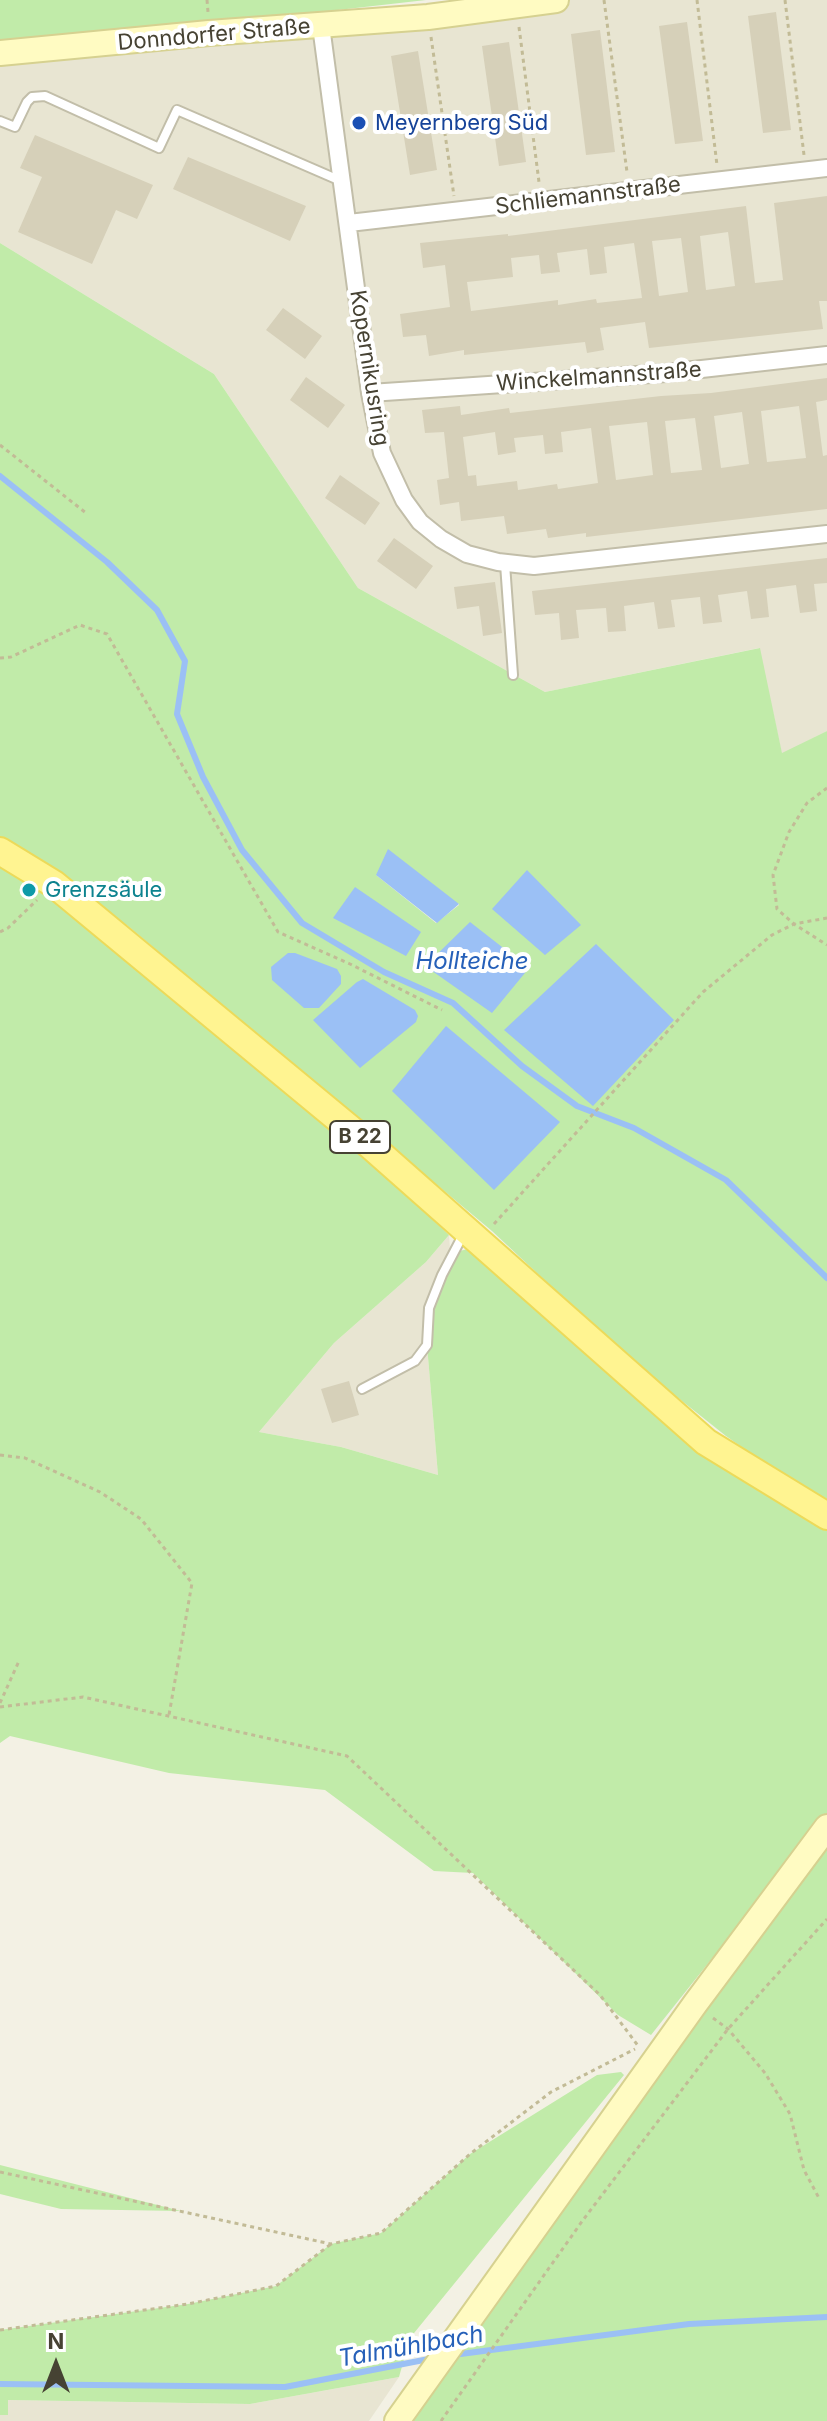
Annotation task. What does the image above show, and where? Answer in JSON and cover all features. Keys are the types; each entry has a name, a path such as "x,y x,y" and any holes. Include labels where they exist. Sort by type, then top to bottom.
{"main road":[{"name":"Donndorfer Straße","path":"0,53 209,33 428,17 556,0"},
{"name":"B 22","path":"0,851 54,884 371,1146 706,1442 827,1516"},
{"path":"397,2421 453,2344 647,2056 695,2004 827,1827"}],"street":[{"name":"Kopernikusring","path":"321,26 370,393 382,453 404,500 420,522 467,554 534,566 827,534"},
{"name":"Schliemannstraße","path":"349,223 827,168"},
{"name":"Winckelmannstraße","path":"370,393 666,373 827,355"}],"lane":[{"path":"0,121 15,127 27,102 32,97 45,96 159,148 177,110 343,182"},
{"path":"505,563 513,675"},
{"path":"362,1389 415,1361 427,1345 429,1308 442,1275 472,1236"}],"path":[{"path":"604,0 626,165"},
{"path":"697,0 715,151"},
{"path":"785,0 802,142"},
{"path":"516,7 538,172"},
{"path":"428,17 451,178"},
{"path":"0,445 86,513"},
{"path":"0,658 11,657 80,625 107,634 278,932 442,1010"},
{"path":"827,788 807,803 789,832 773,875 777,909 827,945"},
{"path":"0,932 54,884"},
{"path":"472,1236 703,992 772,935 794,924 827,918"},
{"path":"0,1455 25,1458 111,1498 141,1519 192,1583 169,1715"},
{"path":"0,2172 331,2244 381,2233 470,2154 551,2092 647,2056 600,1995 347,1756 83,1697 0,1705 19,1661"},
{"path":"441,2421 583,2220 728,2029 827,1919"},
{"path":"728,2029 765,2073 790,2114 804,2170 820,2200"},
{"path":"0,2330 188,2304 276,2286 331,2244"}],"shaded area":[{"path":"478,0 827,0 827,731 782,754 759,648 545,692 358,588 214,374 0,243 0,58"},
{"path":"449,1235 450,1249 427,1345 438,1475 341,1447 259,1432 334,1343 426,1262"},
{"path":"399,2377 369,2421 0,2421 0,2415 8,2415 7,2400 250,2404"}],"green space":[{"path":"0,0 426,0 109,36 0,44"},
{"path":"0,243 214,374 358,588 545,692 760,648 782,753 827,731 827,1499 783,1476 726,1436 628,1358 492,1231 128,926 64,879 0,839","holes":["376,875 459,904 436,923"]},
{"path":"0,864 71,906 338,1130 449,1235 426,1262 334,1343 259,1432 341,1447 438,1475 427,1345 429,1308 442,1275 460,1251 471,1248 827,1523 827,1814 651,2035 618,2015 473,1873 434,1871 325,1790 169,1773 10,1736 0,1743"},
{"path":"827,1849 827,2421 405,2421 761,1932"},
{"path":"621,2072 624,2075 410,2338 399,2377 250,2404 8,2400 8,2415 0,2415 0,2330 188,2304 276,2286 331,2244 381,2233 470,2154 597,2075"},
{"path":"0,2165 181,2211 61,2209 0,2194"}],"water":[{"path":"388,849 459,904 437,923 376,875"},
{"path":"527,870 581,925 545,955 492,909"},
{"path":"355,887 421,932 406,956 333,918"},
{"name":"Hollteiche","path":"470,922 529,968 492,1013 425,966"},
{"path":"596,944 674,1020 593,1106 504,1030"},
{"path":"288,953 337,969 341,976 341,984 319,1008 304,1008 272,980 271,967"},
{"path":"363,979 415,1010 418,1016 416,1022 360,1068 313,1020"},
{"path":"446,1026 560,1122 494,1190 392,1091"}],"building":[{"path":"776,12 791,130 763,133 748,16"},
{"path":"687,22 703,141 675,144 659,26"},
{"path":"600,30 615,152 586,155 571,34"},
{"path":"509,42 526,162 499,166 482,46"},
{"path":"418,51 437,170 410,175 391,56"},
{"path":"35,135 153,185 137,219 116,210 92,264 18,232 42,177 20,168"},
{"path":"188,157 306,206 290,241 173,189"},
{"path":"827,196 827,301 819,301 823,329 649,348 645,322 600,328 604,350 587,353 585,342 464,355 464,350 429,356 426,335 403,337 400,314 450,307 445,265 423,268 420,243 508,236 746,206 755,283 783,280 774,203","holes":["728,232 735,286 706,290 700,236","681,238 688,292 659,296 652,241","634,243 642,298 597,303 596,299 558,305 558,300 471,311 467,282 513,277 511,258 539,255 541,274 560,272 557,253 587,249 590,275 607,273 604,247"]},
{"path":"283,308 322,336 305,359 266,330"},
{"path":"306,377 345,405 328,428 290,400"},
{"path":"827,378 827,400 816,402 823,456 827,455 827,509 586,537 586,533 548,538 546,529 507,534 504,516 461,521 459,502 440,505 437,480 449,478 444,432 425,433 422,410 460,406 461,415 509,408 510,413","holes":["799,406 806,458 767,462 761,411","742,412 749,464 721,468 714,416","695,418 702,470 671,473 665,421","647,422 653,475 616,480 609,426","591,428 598,483 558,489 557,484 518,490 517,481 477,486 476,475 468,476 463,437 495,432 498,455 516,452 514,438 543,435 545,454 563,452 561,432"]},
{"path":"340,475 380,503 365,525 325,498"},
{"path":"394,538 433,566 416,589 377,561"},
{"path":"827,558 827,583 814,584 817,611 800,613 796,585 766,589 769,617 751,619 747,591 718,595 722,622 703,624 700,597 671,600 675,627 658,629 654,602 624,606 626,631 608,632 606,608 576,610 579,638 561,640 559,613 535,615 532,591"},
{"path":"495,582 502,633 483,636 479,606 457,609 454,587"},
{"path":"349,1381 359,1415 332,1423 321,1389"}],"waterway":[{"path":"0,476 107,562 157,610 185,661 177,714 203,777 242,850 302,923 384,972 453,1003 522,1066 577,1106 634,1128 726,1180 827,1278"},
{"name":"Talmühlbach","path":"453,2355 689,2324 827,2317"},
{"name":"Talmühlbach","path":"0,2384 285,2387 434,2358"}],"place":[{"name":"Meyernberg Süd","path":"359,123"},
{"name":"Grenzsäule","path":"29,890"}]}
